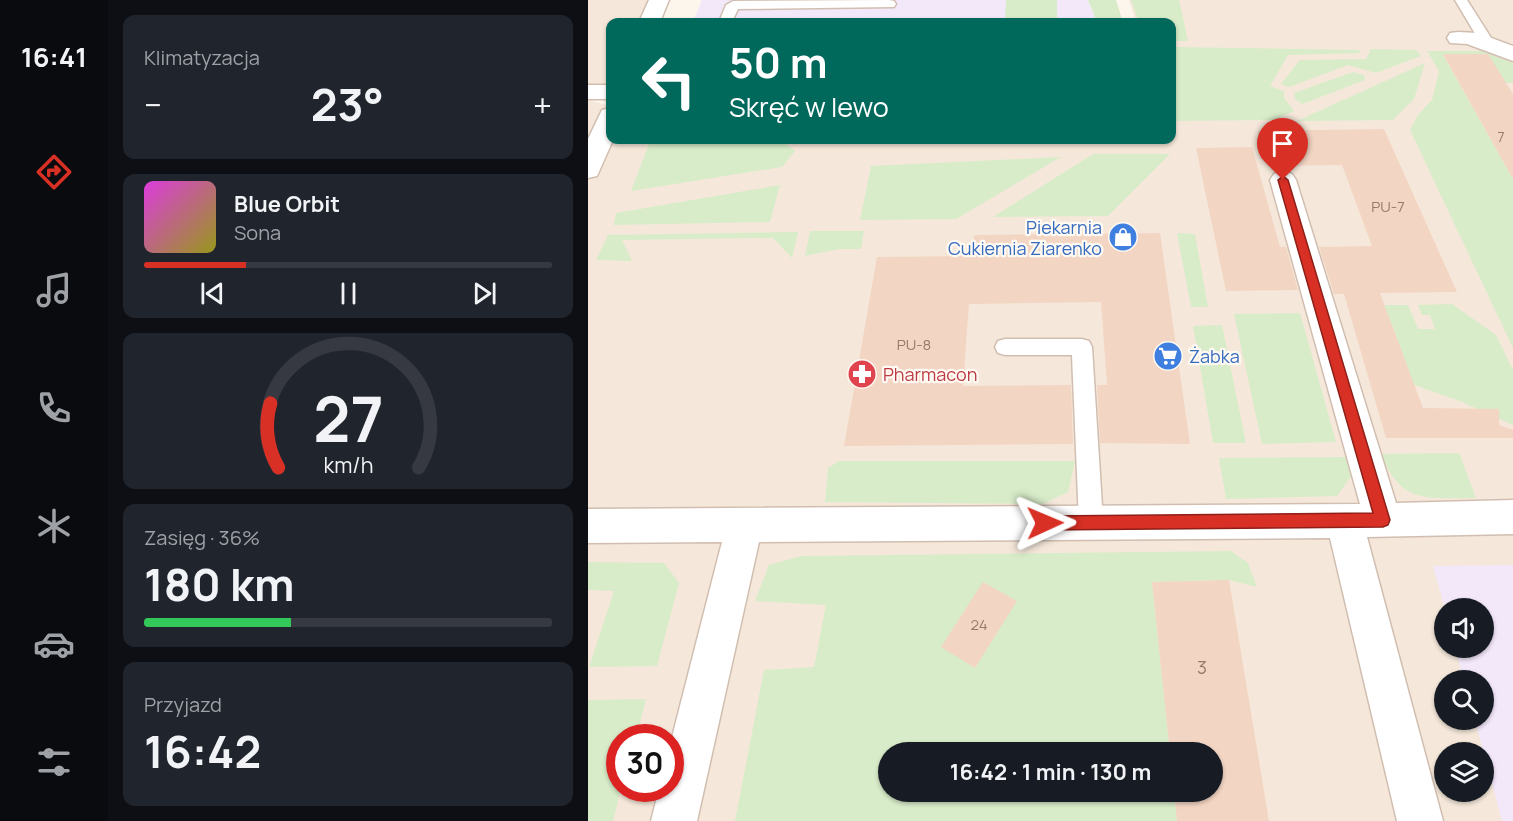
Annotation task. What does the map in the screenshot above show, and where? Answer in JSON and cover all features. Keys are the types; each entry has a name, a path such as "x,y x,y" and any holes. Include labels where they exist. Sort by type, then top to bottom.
{"street":[{"path":"652,18 659,0"},
{"path":"1458,38 1470,38 1513,54"},
{"path":"588,92 606,92"},
{"path":"588,170 606,125"},
{"path":"1283,180 1363,520 1420,821"},
{"path":"588,526 1513,517"},
{"path":"674,821 745,525"}],"lane":[{"path":"1461,0 1488,44"},
{"path":"728,18 733,5 771,2 889,4"},
{"path":"765,18 771,2"},
{"path":"1005,347 1082,347 1091,522"}],"shaded area":[{"path":"588,0 654,0 644,18 606,18 606,89 588,90"},
{"path":"702,0 1088,0 1095,18 695,18"},
{"path":"1129,0 1513,0 1513,821 588,821 588,100 606,105 606,144 1176,144 1176,18 1135,18"},
{"path":"1513,565 1513,821 1502,821 1494,791 1494,742 1481,742 1478,730 1494,730 1494,670 1461,670 1458,658 1494,658 1494,598 1442,598 1433,566"}],"green space":[{"path":"1006,0 1057,0 1057,18 1005,18"},
{"path":"1088,0 1116,0 1122,18 1095,18"},
{"path":"1131,0 1179,0 1188,41 1176,41 1176,18 1138,18"},
{"path":"1176,47 1360,50 1359,53 1288,55 1270,86 1284,91 1284,98 1294,111 1275,120 1176,121"},
{"path":"1371,49 1416,50 1421,56 1376,73 1348,65 1289,87 1281,84 1300,60 1366,59"},
{"path":"1427,51 1482,51 1513,63 1513,83 1506,83 1443,55 1513,179 1513,348 1410,130 1418,115 1432,100 1439,71"},
{"path":"1425,63 1414,99 1393,120 1297,121"},
{"path":"1353,72 1364,75 1365,80 1302,104 1295,99 1294,93"},
{"path":"649,144 787,144 795,151 782,167 631,191"},
{"path":"1093,154 1170,154 1108,216 993,217"},
{"path":"1061,157 956,219 860,220 871,166"},
{"path":"780,185 770,222 614,225 616,213"},
{"path":"810,231 864,231 861,249 839,249 805,256"},
{"path":"798,232 792,258 773,238 622,240 632,261 596,260 608,235"},
{"path":"1177,233 1195,234 1208,307 1191,307"},
{"path":"1452,304 1496,335 1513,370 1513,425 1462,402 1395,378 1402,352 1393,328 1355,328 1369,305 1408,305 1418,329 1435,329 1430,315 1422,315 1418,305"},
{"path":"1300,313 1336,442 1262,444 1234,314"},
{"path":"1222,325 1246,443 1213,443 1193,326"},
{"path":"1459,453 1476,498 1430,498 1407,490 1389,471 1381,454"},
{"path":"1346,457 1352,475 1337,496 1226,499 1219,458"},
{"path":"839,461 1075,461 1068,492 1043,504 825,502 828,468"},
{"path":"1231,551 1248,563 1257,587 1229,580 1152,582 1169,742 878,742 878,802 1175,802 1177,821 735,821 764,670 814,667 826,605 755,601 769,565 801,556"},
{"path":"588,562 664,563 679,583 657,666 589,667 614,591 588,590"},
{"path":"646,699 640,724 606,724 606,802 618,802 613,821 588,821 588,700"}],"building":[{"path":"1443,54 1488,54 1513,94 1513,179"},
{"path":"1384,129 1457,292 1380,293 1423,408 1499,409 1499,425 1513,430 1513,438 1386,438 1344,294 1334,294 1319,247 1372,246 1342,165 1268,166 1258,131"},
{"path":"1252,147 1280,247 1286,247 1298,290 1226,291 1196,148"},
{"path":"1160,233 1190,444 1100,443 1097,385 1107,385 1101,302 969,304 963,386 1071,385 1073,444 844,446 877,257 973,256 974,235"},
{"path":"1229,580 1269,821 1177,821 1175,802 1223,802 1223,742 1169,742 1152,582"},
{"path":"983,582 1017,601 975,668 941,647"}],"place":[{"name":"Piekarnia Cukiernia Ziarenko","path":"1123,237"},
{"name":"Żabka","path":"1168,356"},
{"name":"Pharmacon","path":"862,374"}],"route":[{"path":"1045,523 1383,520 1283,180"}]}
